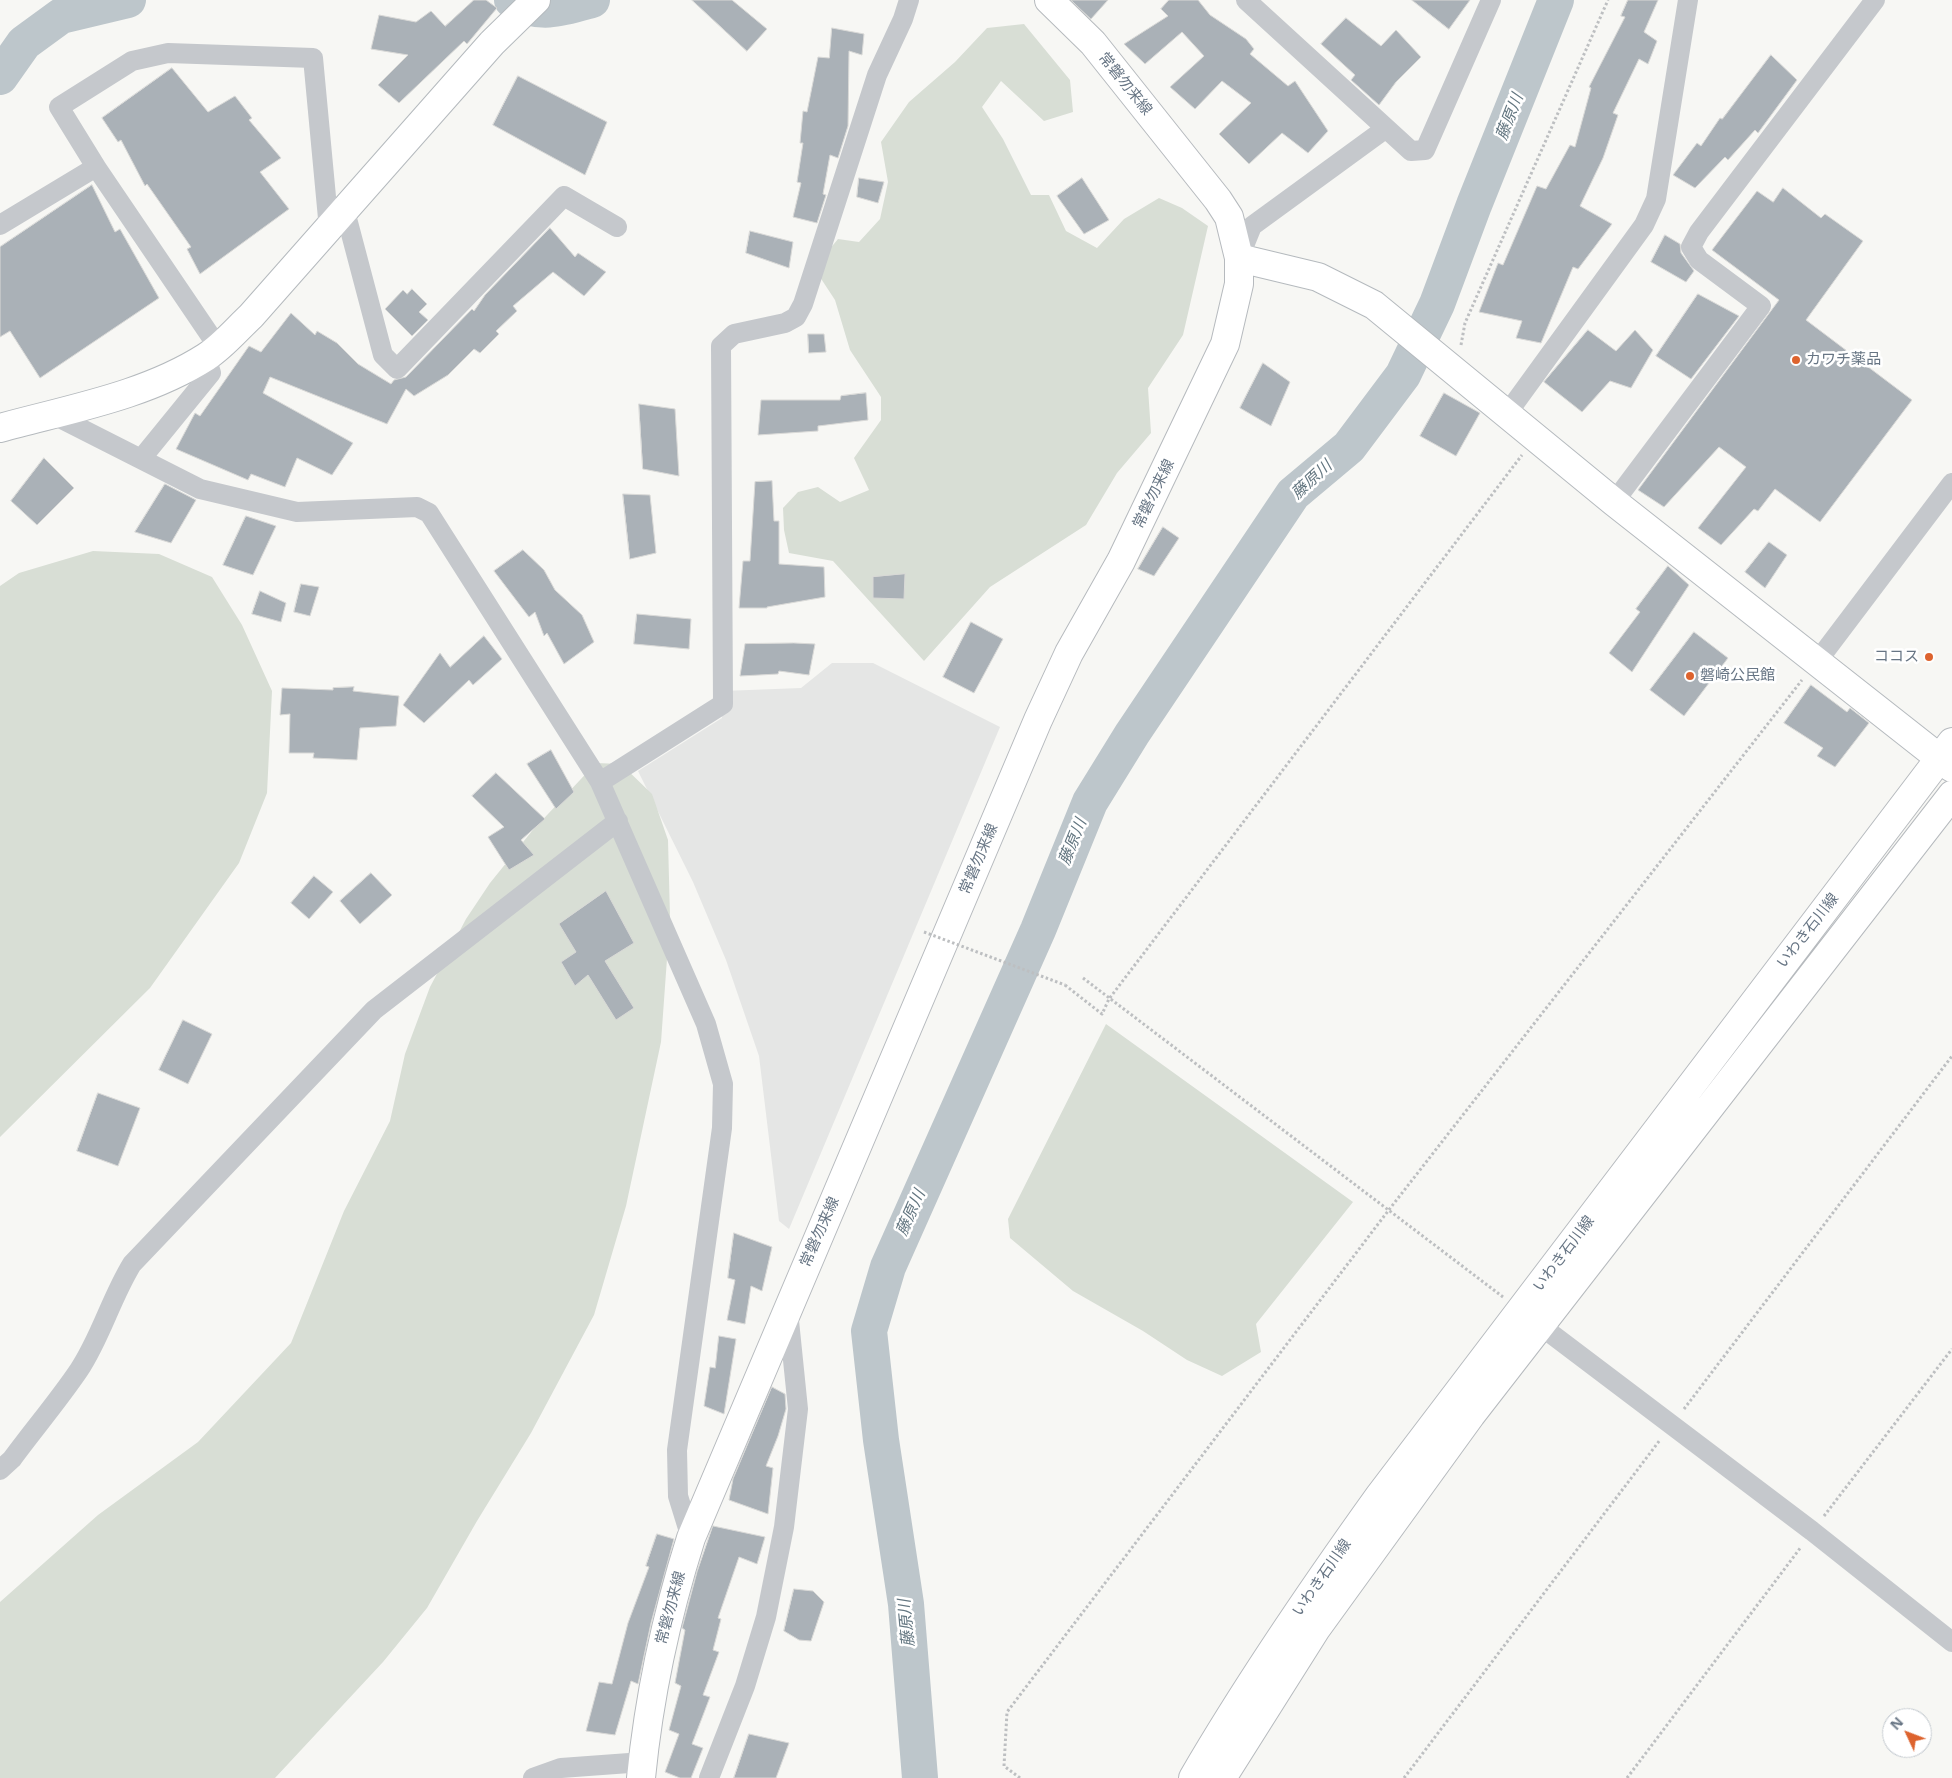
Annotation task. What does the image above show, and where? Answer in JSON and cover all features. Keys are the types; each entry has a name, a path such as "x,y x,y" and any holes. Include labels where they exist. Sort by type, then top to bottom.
{"main road":[{"path":"0,428 110,398 164,379 212,352 251,316 516,18 536,0"},
{"name":"常磐勿来線","path":"642,1770 655,1673 670,1605 691,1538 788,1305 1038,720 1069,653 1121,561 1225,344 1239,284 1239,258 1228,217 1218,200 1094,43 1049,0"},
{"path":"1239,258 1318,277 1374,305 1506,415 1816,663 1948,756"},
{"name":"いわき石川線","path":"1222,1778 1316,1629 1399,1512 1530,1318 1948,756"},
{"name":"いわき石川線","path":"1194,1778 1259,1671 1318,1582 1380,1495 1530,1318 1952,795"}],"street":[{"path":"600,782 723,704 721,346 734,334 785,323 796,318 803,304 877,75 903,19 909,0"},
{"path":"1246,0 1411,151 1425,150 1491,0"},
{"path":"1506,415 1644,225 1656,199 1688,0"},
{"path":"1614,502 1761,306 1699,260 1691,247 1699,232 1875,0"},
{"path":"141,459 211,373 212,352 59,107 132,61 168,53 313,58 337,220 383,355 397,369 564,196 617,227"},
{"path":"1239,258 1252,226 1385,129"},
{"path":"0,225 96,168"},
{"path":"52,414 200,489 296,512 416,507 428,512 600,782 706,1024 723,1084 722,1128 678,1450 678,1496 691,1538"},
{"path":"1816,663 1952,483"},
{"path":"0,1470 12,1459 79,1370 97,1337 118,1287 127,1272 374,1010 618,822"},
{"path":"709,1778 746,1686 766,1617 784,1527 798,1409 788,1305"},
{"path":"1530,1318 1812,1532 1952,1642"},
{"path":"533,1778 561,1768 642,1770"}],"path":[{"path":"1451,369 1465,323 1608,0"},
{"path":"924,932 1065,985 1102,1014 1110,999 1535,438"},
{"path":"1020,1778 1004,1766 1008,1712 1388,1211 1816,663"},
{"path":"1083,978 1530,1318"},
{"path":"1627,1778 1952,1349"}],"shaded area":[{"path":"1024,24 1070,80 1073,112 1044,121 1001,81 982,107 1003,139 1031,195 1049,195 1066,231 1097,248 1124,219 1159,198 1182,208 1208,226 1183,335 1148,388 1151,433 1117,473 1086,525 990,587 924,661 833,561 789,553 784,530 783,508 798,492 818,487 840,502 869,490 854,458 881,420 881,397 850,350 835,300 814,268 838,239 859,242 880,219 888,182 881,142 909,102 955,62 987,28"},
{"path":"93,551 159,554 212,577 242,625 272,691 267,793 239,863 150,988 0,1137 0,586 19,573"},
{"path":"832,663 873,663 1000,727 789,1229 779,1221 759,1056 726,960 693,882 638,771 722,718 723,691 801,688"},
{"path":"596,763 621,764 652,794 668,840 670,917 661,1042 626,1206 594,1315 531,1433 427,1608 383,1662 275,1778 0,1778 0,1602 98,1515 198,1442 291,1343 344,1211 390,1121 405,1054 430,987 466,919 490,883 532,831"},
{"path":"1106,1024 1353,1202 1256,1324 1261,1352 1222,1376 1187,1360 1143,1331 1073,1291 1010,1238 1008,1219"}],"building":[{"path":"474,0 486,0 497,8 467,44 464,41 399,103 378,85 408,55 371,49 379,15 416,22 431,11 445,26"},
{"path":"692,0 732,0 767,29 747,51"},
{"path":"1071,0 1108,0 1091,19"},
{"path":"1169,0 1198,0 1210,15 1246,39 1254,49 1250,54 1288,86 1295,81 1328,131 1308,153 1282,133 1249,164 1219,134 1251,103 1222,81 1195,109 1170,87 1204,56 1182,32 1145,64 1124,44 1168,16 1161,9"},
{"path":"1412,0 1470,0 1449,29"},
{"path":"1628,0 1658,0 1644,32 1657,41 1648,64 1639,59 1613,113 1618,115 1603,158 1580,206 1612,224 1578,269 1573,267 1541,343 1516,338 1522,321 1479,312 1498,263 1503,265 1537,186 1546,189 1570,145 1575,147 1591,88 1589,87 1625,17 1621,16"},
{"path":"1346,18 1381,46 1396,30 1421,57 1396,82 1379,105 1351,80 1355,75 1321,44"},
{"path":"832,28 864,34 862,55 849,51 848,126 838,158 830,155 823,194 826,195 817,223 793,217 801,183 797,182 803,143 800,143 803,111 807,112 818,57 829,58"},
{"path":"1771,55 1797,80 1758,133 1755,130 1728,160 1725,157 1695,188 1673,175 1697,143 1701,146 1720,118 1722,119"},
{"path":"172,68 208,112 235,96 252,118 249,120 281,158 260,172 289,209 200,274 187,249 191,247 147,184 145,186 121,140 118,142 102,118"},
{"path":"518,76 607,122 585,175 493,125"},
{"path":"859,178 884,182 878,203 857,197"},
{"path":"1082,178 1109,220 1084,234 1057,196"},
{"path":"92,185 115,232 120,229 159,298 40,378 10,331 0,337 0,247"},
{"name":"カワチ薬品","path":"1783,188 1821,218 1825,214 1863,241 1806,320 1912,400 1820,522 1775,489 1758,511 1754,509 1721,545 1698,528 1746,467 1719,447 1664,507 1638,490 1779,300 1712,250 1757,191 1773,202"},
{"path":"550,228 575,257 578,253 606,272 584,296 553,272 513,306 517,311 496,331 499,334 480,353 474,349 448,375 414,396 406,389 387,424 270,377 263,393 353,443 332,475 297,458 285,487 251,474 248,480 176,449 195,413 200,416 249,346 261,352 291,313 315,335 317,331 337,343 358,364 391,384 394,380 406,377 472,309 474,311 485,295"},
{"path":"750,231 793,242 789,268 746,253"},
{"path":"1665,235 1680,244 1681,253 1694,271 1686,282 1651,262"},
{"path":"412,289 427,304 419,312 428,320 412,336 385,309 403,290 407,294"},
{"path":"1698,294 1739,316 1691,379 1656,356"},
{"path":"1588,330 1616,351 1635,330 1653,350 1631,388 1610,381 1582,412 1544,382"},
{"path":"808,334 824,334 826,352 809,353"},
{"path":"1263,363 1290,382 1271,426 1240,408"},
{"path":"866,393 868,420 818,426 818,431 758,435 761,400 840,400 841,396"},
{"path":"1444,393 1480,413 1456,456 1420,436"},
{"path":"639,404 675,409 679,476 643,469"},
{"path":"44,458 74,488 37,525 11,501"},
{"path":"772,481 774,521 779,521 779,564 824,567 825,597 767,608 739,608 743,561 750,561 755,482"},
{"path":"165,484 196,500 171,543 135,532"},
{"path":"623,494 650,495 656,553 630,559"},
{"path":"246,516 276,526 253,575 223,565"},
{"path":"1163,527 1179,538 1154,576 1138,569"},
{"path":"1769,542 1787,555 1765,588 1745,572"},
{"path":"523,550 544,570 555,590 582,615 594,642 564,664 547,633 544,636 535,612 529,617 494,571"},
{"path":"1668,566 1689,585 1632,672 1609,653 1640,612 1636,609"},
{"path":"905,574 904,599 873,598 873,577"},
{"path":"301,584 319,587 310,616 294,612"},
{"path":"260,591 286,603 281,622 252,614"},
{"path":"637,614 691,619 689,649 634,644"},
{"path":"971,622 1003,639 974,693 943,677"},
{"path":"1694,632 1728,658 1684,716 1650,690"},
{"path":"484,636 502,659 473,685 469,680 424,723 403,705 440,653 450,667"},
{"path":"745,644 815,644 809,675 779,671 778,674 740,676"},
{"path":"1811,685 1847,712 1850,708 1869,723 1835,767 1817,756 1823,748 1784,723"},
{"path":"354,687 353,691 399,696 396,726 360,728 357,760 313,758 314,753 289,753 290,714 280,715 282,688 333,690 333,688"},
{"path":"551,750 574,792 556,809 527,764"},
{"path":"496,773 545,819 521,840 534,855 509,870 488,837 504,827 472,796"},
{"path":"371,873 392,895 360,924 340,901"},
{"path":"314,876 333,892 309,919 291,903"},
{"path":"606,891 634,943 605,961 634,1008 616,1020 588,975 575,986 561,962 576,952 559,924"},
{"path":"183,1020 212,1034 188,1084 159,1070"},
{"path":"98,1093 140,1108 118,1166 77,1151"},
{"path":"734,1233 772,1247 762,1291 751,1286 745,1324 727,1320 735,1280 728,1278"},
{"path":"719,1336 736,1339 724,1414 704,1406 710,1367 715,1368"},
{"path":"772,1387 785,1394 786,1409 766,1466 773,1468 768,1514 729,1500 733,1479"},
{"path":"713,1526 765,1537 757,1564 739,1557 718,1618 721,1619 713,1650 719,1652 703,1695 710,1697 692,1744 703,1748 691,1778 680,1778 665,1772 679,1734 669,1730 681,1686 675,1683 685,1630 682,1628 697,1572"},
{"path":"657,1534 674,1539 651,1623 638,1684 631,1681 615,1735 586,1731 599,1682 612,1684 628,1623 649,1567 646,1566"},
{"path":"794,1589 813,1591 824,1602 811,1641 799,1640 784,1631"},
{"path":"749,1734 789,1743 776,1778 734,1778"}],"waterway":[{"path":"0,77 24,43 61,16 128,0"},
{"path":"512,0 522,5 542,10 562,8 592,0"},
{"name":"藤原川","path":"920,1778 906,1604 881,1440 869,1331 888,1267 1038,930 1090,802 1132,734 1293,494 1349,447 1403,375 1437,304 1474,205 1556,0"}],"place":[{"name":"カワチ薬品","path":"1796,360"},
{"name":"ココス","path":"1929,657"},
{"name":"磐崎公民館","path":"1690,676"}]}
